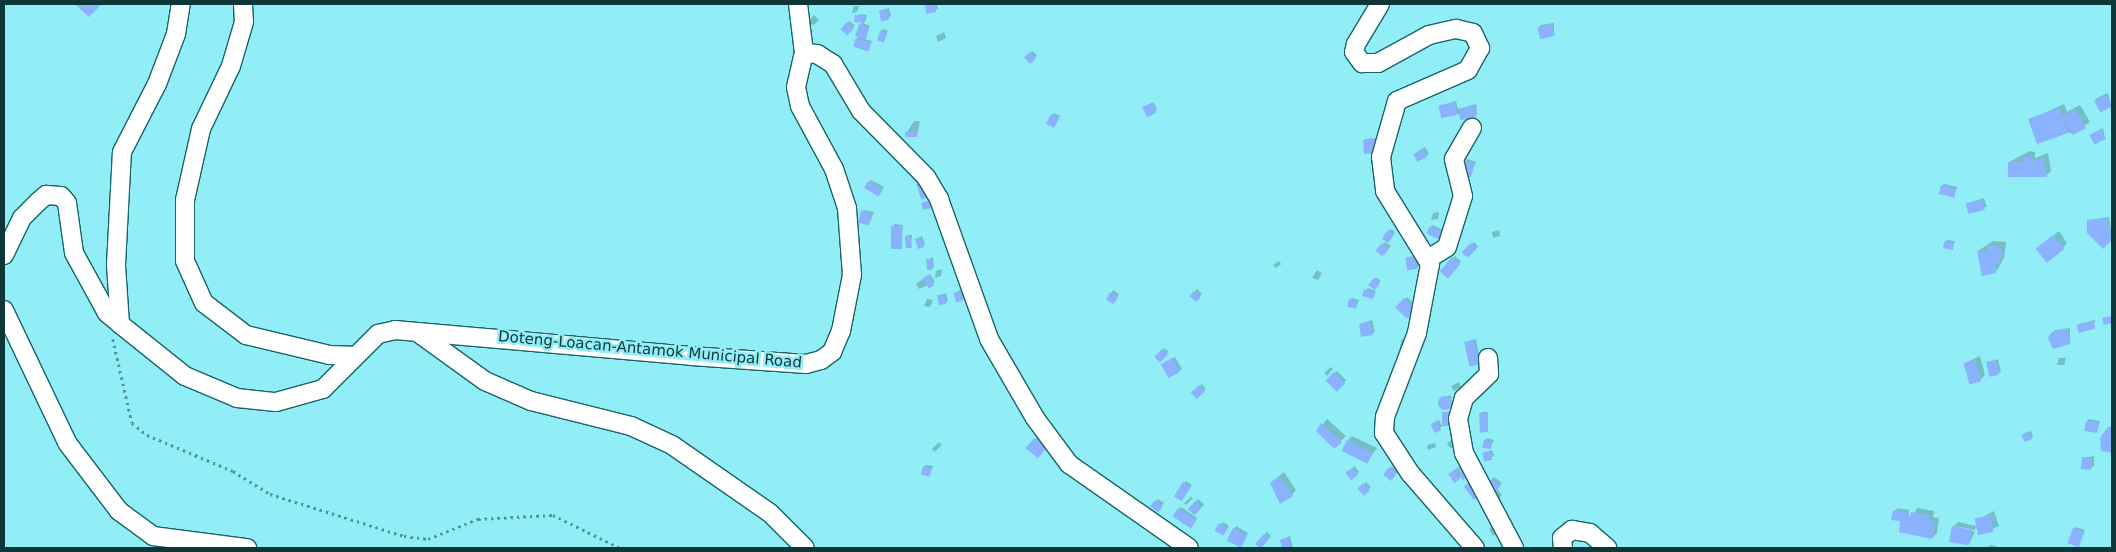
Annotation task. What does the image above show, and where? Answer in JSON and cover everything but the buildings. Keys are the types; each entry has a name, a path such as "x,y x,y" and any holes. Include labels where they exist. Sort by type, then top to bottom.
{"street":[{"path":"113,318 122,152 157,84 181,4"},
{"path":"243,4 244,22 232,66 201,129 184,200 185,261 204,303 246,335 329,356 352,356"},
{"path":"798,4 804,53 818,54 833,64 862,111 926,177 939,200 989,339 1069,464 1189,548"},
{"path":"1380,4 1356,44 1354,52 1362,63 1378,63 1429,35 1456,29 1473,33 1480,48 1468,70 1397,101 1382,157 1385,191 1428,259 1430,281 1420,324 1385,417 1384,433 1405,467 1475,548"},
{"name":"Doteng-Loacan-Antamok Municipal Road","path":"113,318 185,376 237,398 276,402 305,397 322,389 352,356 378,334 417,332 701,357 806,364 821,360 832,352 841,331 852,275 847,208 834,169 800,106 796,87 804,53"},
{"path":"1428,259 1442,253 1450,238 1463,196 1454,159 1472,128"},
{"path":"4,255 32,207 46,194 61,196 67,203 74,253 113,318"},
{"path":"4,310 68,444 119,511 153,536 247,548"},
{"path":"417,332 485,381 531,401 631,426 672,445 770,513 804,548"},
{"path":"1488,358 1489,374 1464,398 1458,419 1464,453 1514,548"},
{"path":"1563,548 1562,538 1572,530 1590,533 1606,548"}],"path":[{"path":"113,318 132,423 147,435 233,471 270,494 404,536 428,538 478,519 553,515 620,548"}]}
